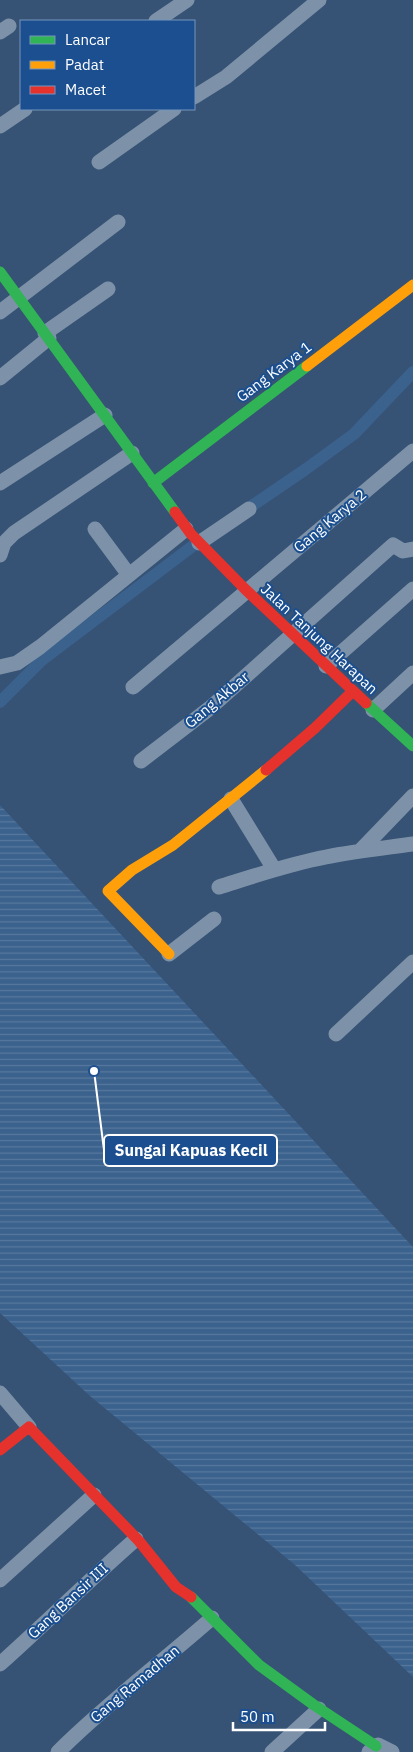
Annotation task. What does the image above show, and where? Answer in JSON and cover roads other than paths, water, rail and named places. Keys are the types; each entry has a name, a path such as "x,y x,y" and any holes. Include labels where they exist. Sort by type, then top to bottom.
{"street":[{"path":"157,20 187,0"},
{"path":"195,96 226,77 319,0"},
{"path":"0,126 24,110"},
{"path":"98,162 173,110"},
{"path":"0,312 118,222"},
{"name":"Jalan Tanjung Harapan","path":"0,272 196,539 291,636 413,746"},
{"name":"Gang Karya 1","path":"154,482 413,285"},
{"path":"0,378 47,336 108,289"},
{"path":"0,483 105,415"},
{"name":"Gang Karya 2","path":"133,687 413,451"},
{"path":"0,555 4,543 14,533 132,453"},
{"path":"0,667 16,664 29,655 129,575 249,509"},
{"path":"95,529 129,575"},
{"name":"Gang Akbar","path":"142,762 210,708 393,545 403,551 413,549"},
{"path":"326,666 413,589"},
{"path":"373,710 413,673"},
{"path":"214,919 169,954 108,891 132,870 173,844 231,799 315,728 353,691"},
{"path":"360,852 413,796"},
{"path":"231,799 274,869"},
{"path":"219,887 274,869 328,856 413,844"},
{"path":"336,1034 413,962"},
{"path":"0,1393 26,1430 94,1495 136,1539 176,1587 190,1596 259,1665 373,1749 379,1745 392,1752"},
{"path":"0,1450 26,1430"},
{"path":"0,1580 94,1495"},
{"name":"Gang Bansir III","path":"0,1664 92,1577 136,1539"},
{"name":"Gang Ramadhan","path":"58,1752 105,1708 212,1618"},
{"path":"272,1752 319,1709"}],"water":[{"path":"0,805 413,1247 413,1677 295,1565 90,1396 0,1313"}],"waterway":[{"path":"240,514 354,434 413,372"},
{"path":"0,702 42,660 202,539"}],"place":[{"name":"Sungai Kapuas Kecil","path":"94,1071"}]}
